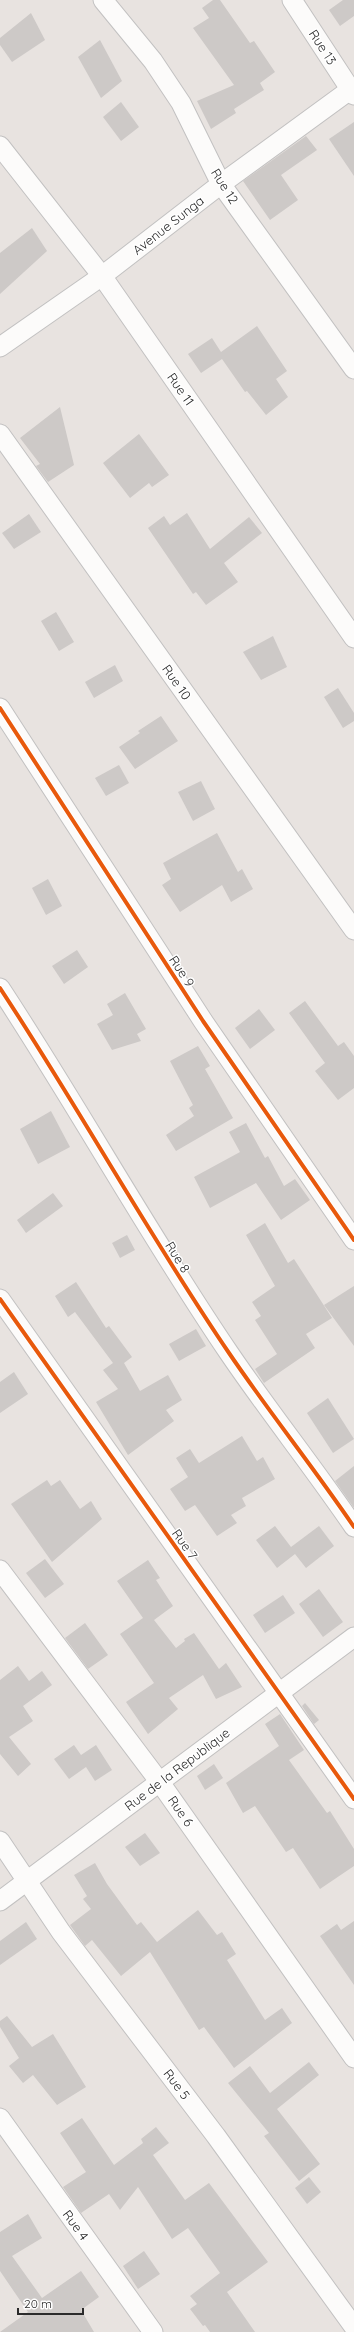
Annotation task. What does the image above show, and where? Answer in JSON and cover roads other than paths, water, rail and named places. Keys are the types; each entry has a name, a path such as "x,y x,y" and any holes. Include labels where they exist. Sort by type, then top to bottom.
{"street":[{"name":"Rue 12","path":"103,0 153,61 181,103 221,184 354,369"},
{"name":"Rue 13","path":"292,0 353,90"},
{"name":"Avenue Sunga","path":"0,347 102,276 221,184 353,90"},
{"name":"Rue 11","path":"0,146 102,276 354,638"},
{"name":"Rue 10","path":"0,434 354,930"},
{"name":"Rue 9","path":"0,708 203,1021 354,1240"},
{"name":"Rue 8","path":"0,988 44,1054 132,1202 229,1354 354,1527"},
{"name":"Rue 7","path":"0,1299 278,1694 354,1799"},
{"name":"Rue 6","path":"0,1570 159,1781 354,2058"},
{"name":"Rue de la Republique","path":"0,1901 354,1636"},
{"name":"Rue 5","path":"0,1841 28,1880 61,1932 216,2136 354,2327"},
{"name":"Rue 4","path":"0,2118 153,2332"}]}
